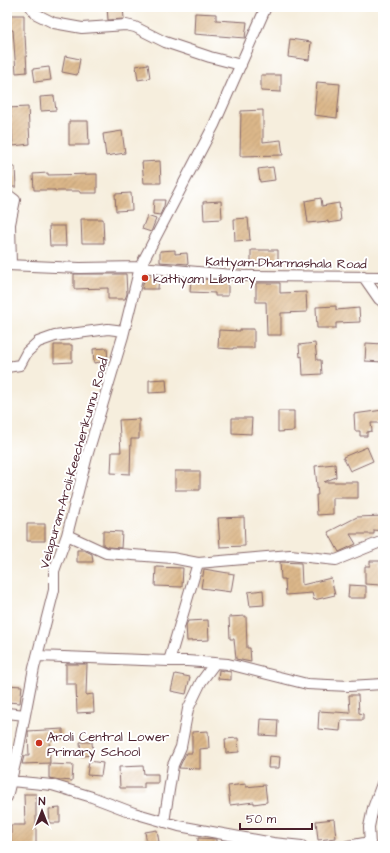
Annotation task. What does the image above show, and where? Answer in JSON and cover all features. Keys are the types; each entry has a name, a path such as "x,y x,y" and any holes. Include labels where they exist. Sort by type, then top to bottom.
{"street":[{"path":"31,7 36,14 54,23 82,28 126,25 135,27 165,42 210,57 241,65"},
{"name":"Velapuram-Aroli-Keecherikunnu Road","path":"7,797 37,656 54,590 54,571 68,535 87,456 124,331 140,267 214,125 266,7"},
{"path":"7,194 15,200 10,224 9,265 80,268 140,267"},
{"name":"Kattyam-Dharmashala Road","path":"140,267 244,276 383,277"},
{"path":"363,276 379,299 383,302"},
{"path":"7,367 20,365 27,352 38,342 55,336 108,329 124,331"},
{"path":"68,535 106,553 172,558 198,563 290,555 336,560 383,540"},
{"path":"169,661 198,563"},
{"path":"37,656 228,664 307,684 349,686 383,684"},
{"path":"164,822 173,765 181,747 188,709 201,682 215,663"},
{"path":"7,712 25,715"},
{"path":"11,781 52,785 164,822 273,843 302,846"},
{"path":"348,846 370,844 369,827 373,808 383,781"}],"building":[{"path":"107,7 123,7 124,19 108,20"},
{"path":"195,13 216,14 216,20 247,22 245,38 194,34"},
{"path":"7,15 24,15 27,72 16,73 13,30 7,30"},
{"path":"290,39 311,42 309,60 288,57"},
{"path":"65,56 80,59 77,75 62,72"},
{"path":"148,64 150,78 138,80 136,66"},
{"path":"49,67 51,80 35,82 33,69"},
{"path":"261,75 281,75 281,92 261,91"},
{"path":"317,82 340,84 337,118 314,115"},
{"path":"54,96 56,110 41,111 40,97"},
{"path":"28,107 30,144 13,146 11,115 7,115 7,108"},
{"path":"263,110 263,142 281,140 283,155 240,156 241,111"},
{"path":"69,121 88,121 89,145 69,145"},
{"path":"122,131 125,153 106,156 103,134"},
{"path":"160,161 161,183 144,183 142,162"},
{"path":"7,167 15,167 16,187 7,187"},
{"path":"273,167 275,180 260,182 258,169"},
{"path":"48,173 48,175 97,174 97,193 34,190 33,174"},
{"path":"131,193 132,210 116,211 115,194"},
{"path":"321,198 322,206 339,203 341,221 328,223 328,221 308,223 305,201"},
{"path":"154,200 165,200 160,215 153,214"},
{"path":"221,201 222,219 204,220 203,202"},
{"path":"147,216 156,219 151,232 142,229"},
{"path":"248,218 250,240 235,241 234,219"},
{"path":"81,219 103,219 104,243 82,243"},
{"path":"49,226 65,226 66,246 50,246"},
{"path":"175,250 175,254 187,253 188,264 160,262 160,251"},
{"path":"251,250 278,250 278,263 251,263"},
{"path":"74,274 126,274 127,294 125,299 108,299 108,288 74,289"},
{"path":"145,276 159,276 158,289 142,289"},
{"path":"191,278 228,281 228,296 215,296 215,293 190,292"},
{"path":"256,283 280,283 280,293 306,292 307,312 281,313 281,335 267,335 266,302 256,302"},
{"path":"336,306 336,310 359,308 360,322 336,323 336,328 317,328 316,307"},
{"path":"240,329 254,329 254,348 218,348 219,330 240,331"},
{"path":"315,343 317,360 321,360 322,374 303,375 302,356 300,357 299,345"},
{"path":"366,343 383,344 383,362 365,361"},
{"path":"54,345 72,345 72,362 54,363"},
{"path":"107,348 108,361 94,363 93,349"},
{"path":"166,379 167,392 149,393 149,380"},
{"path":"383,410 383,423 371,423 372,431 367,432 367,436 360,436 360,431 355,431 354,414"},
{"path":"278,411 294,411 294,431 278,432"},
{"path":"232,418 252,418 251,434 232,433"},
{"path":"139,419 139,439 131,439 130,474 111,473 112,452 121,452 119,420"},
{"path":"367,447 373,461 350,471 343,457"},
{"path":"335,464 336,477 324,482 358,482 358,498 333,498 333,514 317,515 316,495 318,495 315,466"},
{"path":"175,471 200,471 200,490 175,490"},
{"path":"383,516 383,531 374,530 374,534 350,534 356,544 339,552 328,532 357,517"},
{"path":"244,517 245,546 220,547 218,518"},
{"path":"27,524 45,524 45,541 27,541"},
{"path":"103,531 122,532 121,548 103,545"},
{"path":"77,550 84,550 92,554 93,562 77,562"},
{"path":"370,561 381,561 381,585 365,584 365,566 370,566"},
{"path":"280,562 301,563 302,585 331,578 335,595 314,600 312,593 286,595 285,579 281,579"},
{"path":"156,567 183,568 182,587 155,586"},
{"path":"204,569 234,574 231,592 201,588"},
{"path":"349,585 366,586 366,598 348,598"},
{"path":"263,590 264,605 250,606 248,592"},
{"path":"246,616 247,648 250,648 251,662 236,659 234,639 230,639 229,617"},
{"path":"208,620 209,640 187,641 186,625 188,621"},
{"path":"66,664 87,664 86,695 93,694 94,712 77,713 76,684 66,684"},
{"path":"219,670 231,672 231,680 218,679"},
{"path":"175,674 190,677 186,694 171,691"},
{"path":"7,685 22,686 20,703 7,702"},
{"path":"349,695 358,695 359,713 363,714 363,720 341,720 340,731 318,729 319,711 350,713"},
{"path":"261,719 278,720 277,736 260,735"},
{"name":"Aroli Central Lower Primary School","path":"63,729 63,739 49,740 50,763 22,764 24,756 29,756 28,731"},
{"path":"208,731 209,748 200,749 200,769 179,768 186,753 192,753 192,732"},
{"path":"238,738 239,752 226,753 225,739"},
{"path":"80,742 92,742 93,755 81,756"},
{"path":"269,756 280,757 279,768 268,768"},
{"path":"89,761 103,763 101,776 87,775"},
{"path":"49,764 73,765 72,781 49,778"},
{"path":"143,766 144,774 158,774 158,783 144,783 144,788 120,788 119,767"},
{"path":"246,784 246,787 265,785 267,802 230,805 228,786"},
{"path":"24,794 36,794 36,846 11,846 11,825 25,825"},
{"path":"60,808 60,823 50,823 49,809"},
{"path":"334,819 336,838 318,840 316,821"},
{"path":"157,830 159,842 147,844 145,832"},
{"path":"198,838 216,839 216,846 198,846"}],"place":[{"name":"kattiyam Library","path":"145,278"},
{"name":"Aroli Central Lower Primary School","path":"39,743"}]}
